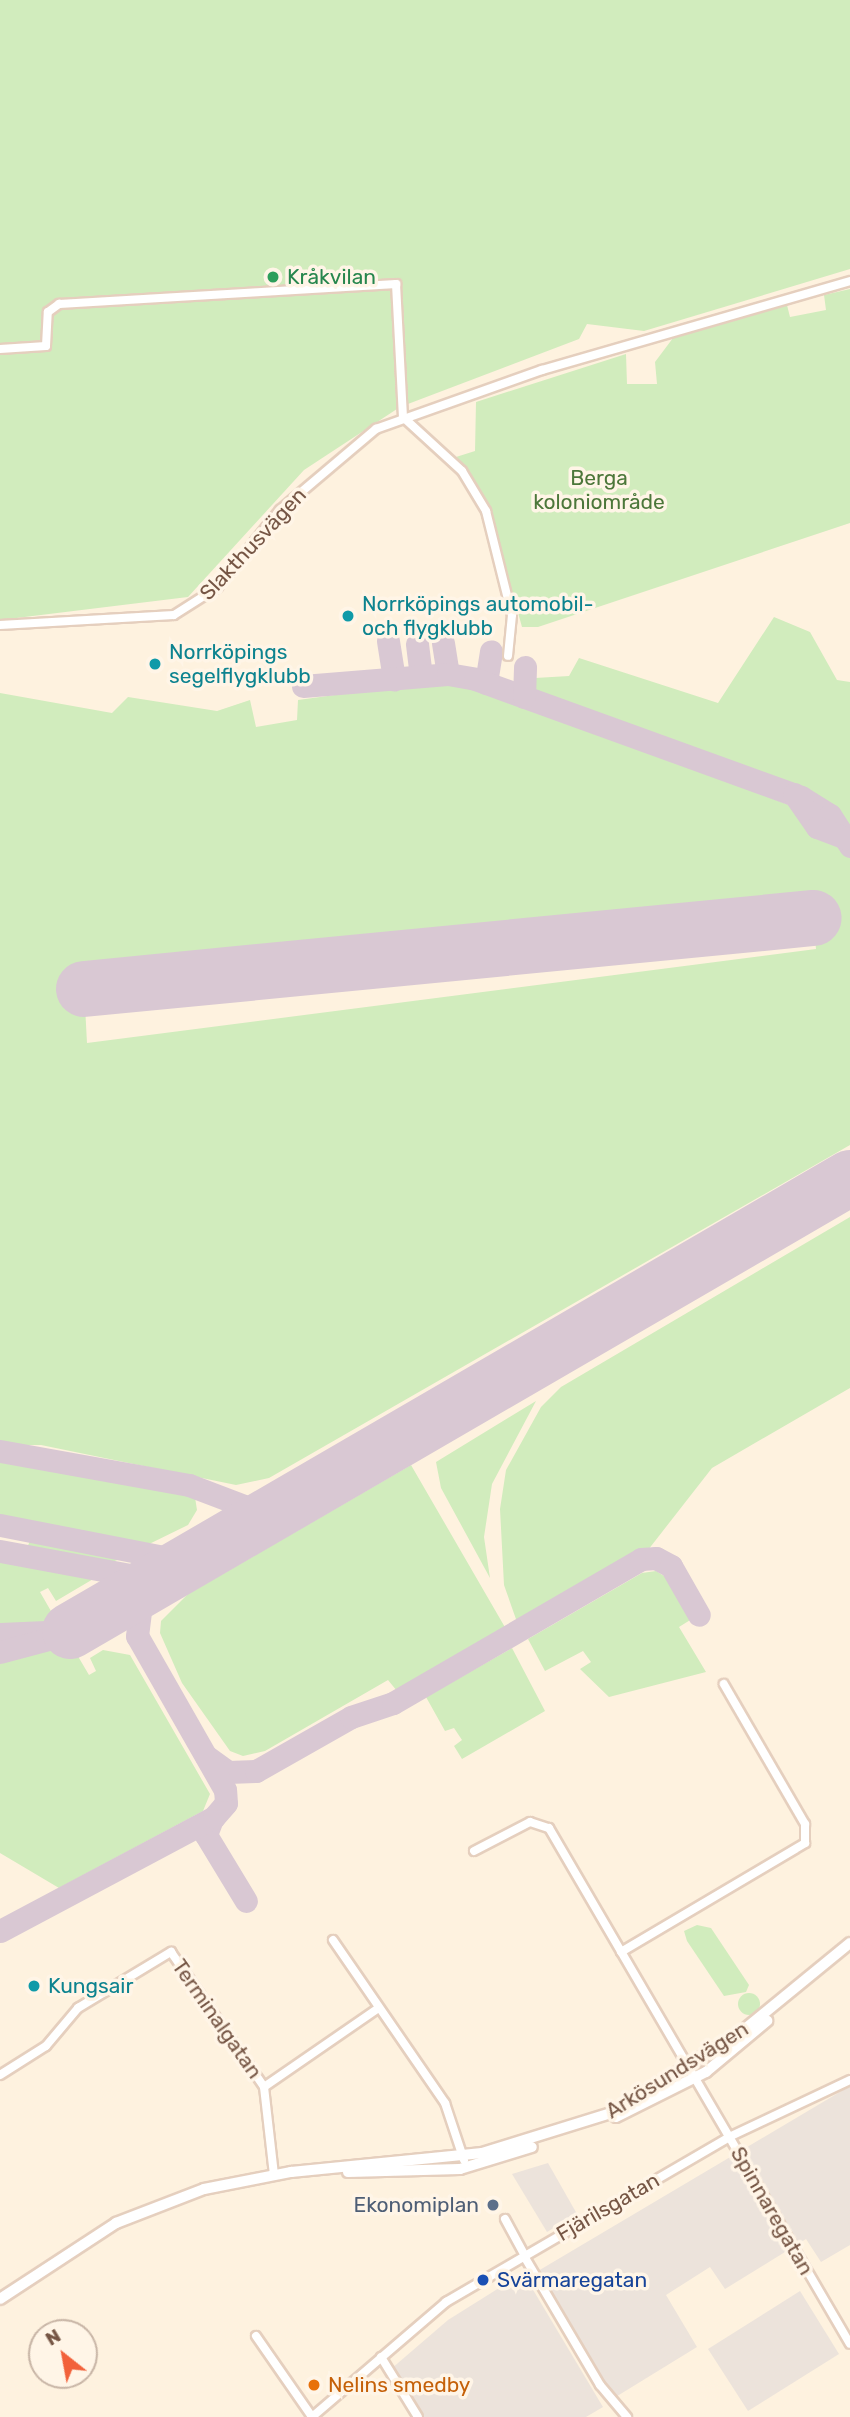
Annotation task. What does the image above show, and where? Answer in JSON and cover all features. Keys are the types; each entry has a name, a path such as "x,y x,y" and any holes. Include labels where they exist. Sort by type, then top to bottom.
{"main road":[{"name":"Arkösundsvägen","path":"465,2162 572,2129 688,2067 773,2009 850,1943"},
{"name":"Arkösundsvägen","path":"0,2299 141,2212 274,2175 314,2171 404,2174 465,2162 600,2124 695,2078 850,1953"}],"street":[{"name":"Slakthusvägen","path":"0,625 152,620 195,605 310,483 376,429 403,417 850,281"},
{"path":"0,349 46,346 48,312 59,304 396,284 403,417 462,471 485,511 512,615 508,656"},
{"path":"621,1952 805,1843 804,1824 723,1684"},
{"path":"474,1852 530,1822 549,1828 695,2078"},
{"path":"332,1940 377,2009 445,2103 465,2162"},
{"name":"Terminalgatan","path":"0,2075 46,2046 78,2008 171,1952 264,2087 274,2175"},
{"name":"Terminalgatan","path":"264,2087 377,2009"},
{"name":"Spinnaregatan","path":"695,2078 850,2344"},
{"name":"Fjärilsgatan","path":"256,2336 312,2417 446,2302 729,2137 850,2080"},
{"path":"505,2219 600,2385 627,2417"},
{"path":"381,2357 418,2417"}],"shaded area":[{"path":"850,2086 850,2245 821,2262 806,2239 725,2289 710,2267 666,2295 697,2347 614,2398 538,2271"},
{"path":"548,2163 577,2214 547,2232 512,2174"},
{"path":"523,2273 603,2407 586,2417 423,2417 391,2369 448,2320"},
{"path":"800,2291 839,2354 748,2411 708,2349"}],"green space":[{"name":"Kråkvilan","path":"0,0 850,0 850,269 644,331 587,324 579,339 400,407 304,470 188,597 0,620"},
{"name":"Berga koloniområde","path":"850,289 850,523 538,627 522,627 491,516 456,457 475,451 476,402 626,354 627,384 657,384 655,362 673,338 787,305 790,317 826,310 824,295"},
{"path":"774,617 810,632 837,680 850,682 850,829 831,805 533,694 535,678 569,676 579,658 718,703"},
{"path":"430,682 465,683 792,806 809,829 844,848 850,858 850,1145 269,1478 236,1485 41,1445 0,1445 0,693 112,713 128,697 217,711 250,700 256,727 297,720 298,700","holes":["811,897 816,949 87,1043 83,968"]},
{"path":"850,1217 850,1388 712,1468 641,1559 637,1554 517,1622 504,1585 500,1509 506,1470 541,1407 561,1387"},
{"path":"536,1401 492,1484 484,1537 490,1578 441,1488 436,1462"},
{"path":"16,1454 194,1491 197,1510 188,1525 143,1547 0,1520 0,1458"},
{"path":"411,1465 506,1629 397,1691 388,1680 265,1751 243,1756 230,1751 182,1683 160,1633 161,1621 188,1594"},
{"path":"31,1538 125,1553 126,1557 106,1564 56,1557 27,1548"},
{"path":"0,1556 100,1575 56,1601 48,1588 40,1592 59,1625 0,1628"},
{"path":"656,1571 674,1582 695,1617 679,1627 706,1672 609,1697 580,1669 591,1662 583,1651 545,1671 528,1639 642,1573"},
{"path":"69,1641 89,1675 96,1671 90,1658 103,1650 130,1655 210,1794 203,1811 59,1888 0,1853 0,1658"},
{"path":"512,1648 545,1711 462,1759 454,1746 462,1740 454,1728 445,1731 426,1697"},
{"path":"697,1925 711,1928 749,1985 746,1992 724,1996 687,1941 684,1931"},
{"path":"749,1993 759,2000 760,2004 753,2014 749,2015 739,2008 738,2004 745,1994"}],"taxiway":[{"path":"388,641 394,680"},
{"path":"443,643 448,674"},
{"path":"417,644 421,676"},
{"path":"486,683 491,651"},
{"path":"524,697 525,667"},
{"path":"303,686 448,674 475,679 801,797 830,815 850,846"},
{"path":"794,794 817,827 846,838"},
{"path":"0,1451 189,1485 268,1515"},
{"path":"0,1525 189,1562"},
{"path":"0,1551 157,1580"},
{"path":"206,1756 228,1772 256,1771 351,1717 393,1703 641,1559 656,1558 671,1566 699,1615"},
{"path":"0,1931 214,1817 226,1803 225,1790 137,1636 142,1598 168,1574"},
{"path":"0,1634 46,1632"},
{"path":"0,1652 71,1633"},
{"path":"212,1819 206,1835 246,1901"}],"runway":[{"path":"84,989 814,918"},
{"path":"70,1631 850,1178"}],"place":[{"name":"Kråkvilan","path":"273,277"},
{"name":"Norrköpings automobil- och flygklubb","path":"348,616"},
{"name":"Norrköpings segelflygklubb","path":"155,664"},
{"name":"Kungsair","path":"34,1986"},
{"name":"Ekonomiplan","path":"493,2205"},
{"name":"Svärmaregatan","path":"483,2280"},
{"name":"Nelins smedby","path":"314,2385"}]}
